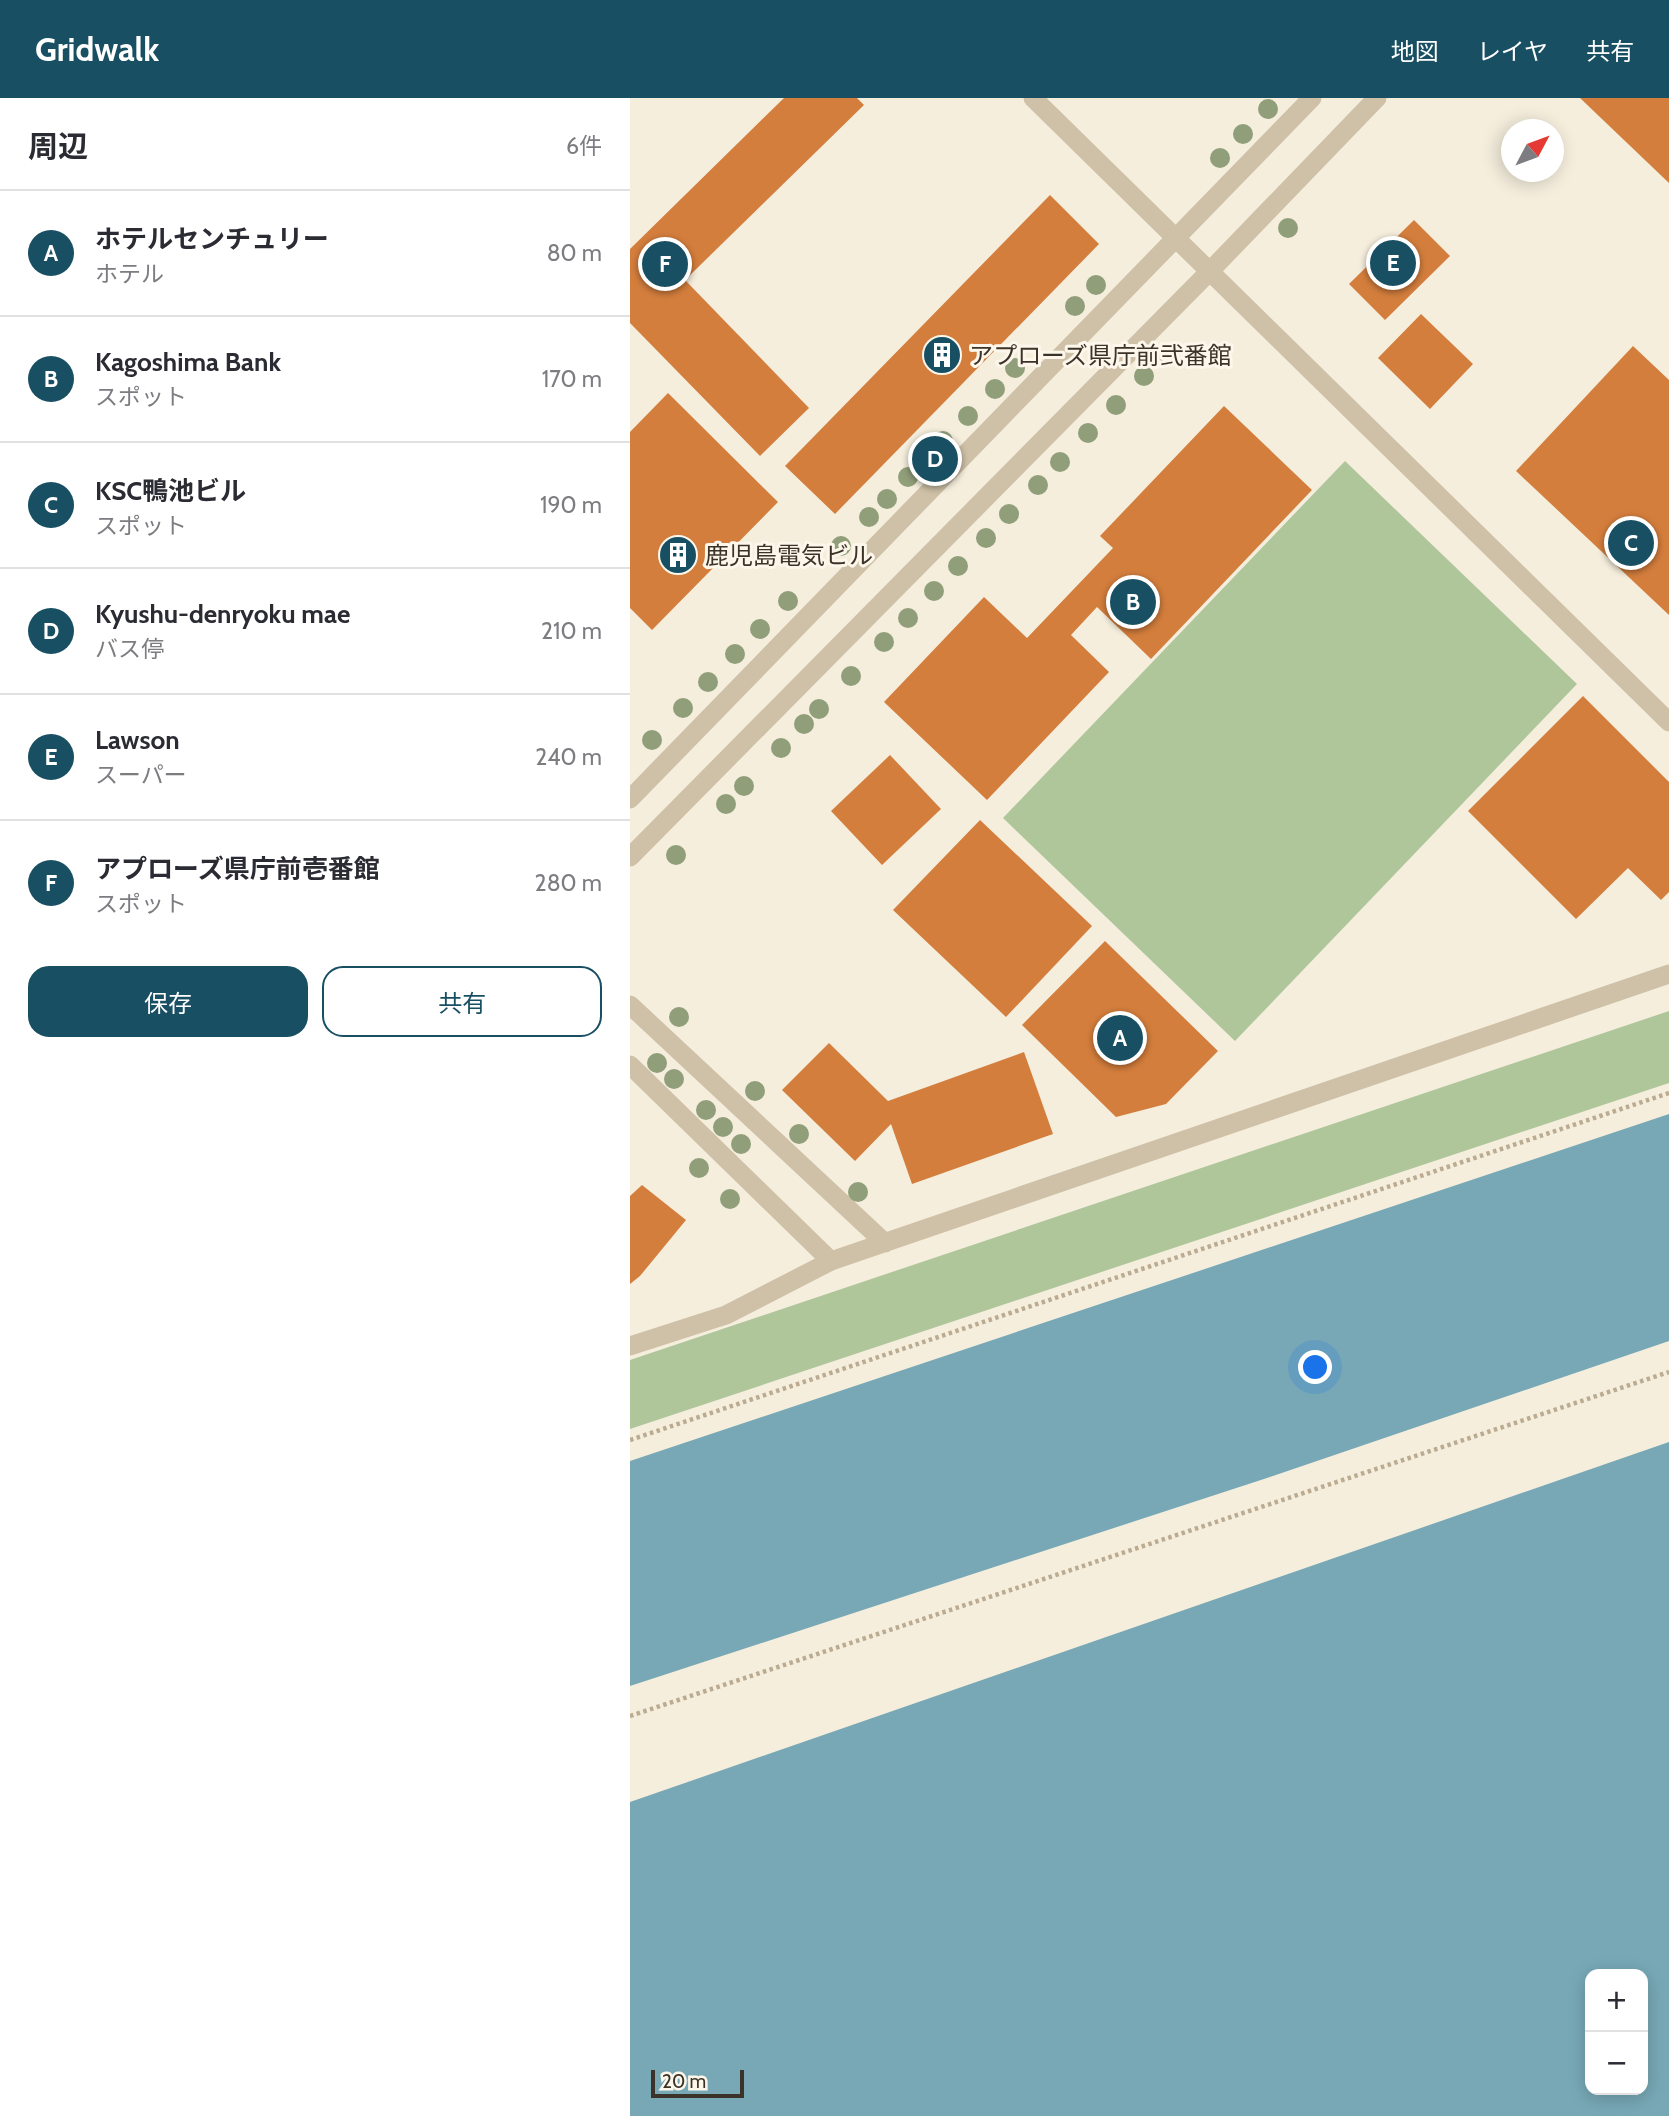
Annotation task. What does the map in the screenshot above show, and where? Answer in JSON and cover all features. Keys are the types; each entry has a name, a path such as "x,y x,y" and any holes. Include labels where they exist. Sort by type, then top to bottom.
{"street":[{"path":"1033,98 1669,722"},
{"path":"630,799 1311,98"},
{"path":"630,857 1210,271 1377,98"},
{"path":"630,1346 726,1315 831,1261 1669,974"},
{"path":"630,1005 885,1243"},
{"path":"630,1065 831,1261"}],"path":[{"path":"630,1440 1669,1093"},
{"path":"630,1716 1669,1372"}],"green space":[{"path":"1345,461 1577,684 1235,1041 1003,818"},
{"path":"1669,1011 1669,1083 630,1429 630,1360"}],"water":[{"path":"1669,1114 1669,1341 1267,1478 630,1686 630,1461"},
{"path":"1669,1442 1669,2116 630,2116 630,1802"}],"building":[{"path":"784,98 857,98 864,105 685,280 809,408 760,456 630,323 630,249"},
{"path":"1580,98 1669,98 1669,183"},
{"name":"アプローズ県庁前弐番館","path":"1050,195 1099,244 835,514 785,466"},
{"path":"1414,220 1450,256 1385,320 1349,284"},
{"path":"1421,314 1473,364 1430,409 1378,358"},
{"path":"1633,346 1669,380 1669,615 1516,471"},
{"name":"鹿児島電気ビル","path":"668,393 778,502 652,630 630,608 630,432"},
{"path":"1224,406 1312,490 1151,659 1097,607 1071,635 1109,672 987,800 884,702 984,597 1027,638 1113,548 1100,536"},
{"path":"1583,696 1669,782 1669,892 1661,900 1628,868 1576,919 1468,811"},
{"path":"890,755 941,809 882,865 831,811"},
{"path":"980,820 1092,926 1006,1017 893,910"},
{"path":"1105,941 1218,1051 1166,1104 1116,1117 1022,1025"},
{"path":"829,1043 888,1101 1024,1052 1053,1134 912,1184 891,1124 855,1161 782,1090"},
{"path":"642,1185 686,1220 640,1276 630,1284 630,1196"}],"place":[{"name":"Lawson","path":"1393,263"},
{"name":"アプローズ県庁前壱番館","path":"665,264"},
{"name":"アプローズ県庁前弐番館","path":"942,355"},
{"name":"Kyushu-denryoku mae","path":"935,459"},
{"name":"KSC鴨池ビル","path":"1631,543"},
{"name":"鹿児島電気ビル","path":"678,555"},
{"name":"Kagoshima Bank","path":"1133,602"},
{"name":"ホテルセンチュリー","path":"1120,1038"}]}
